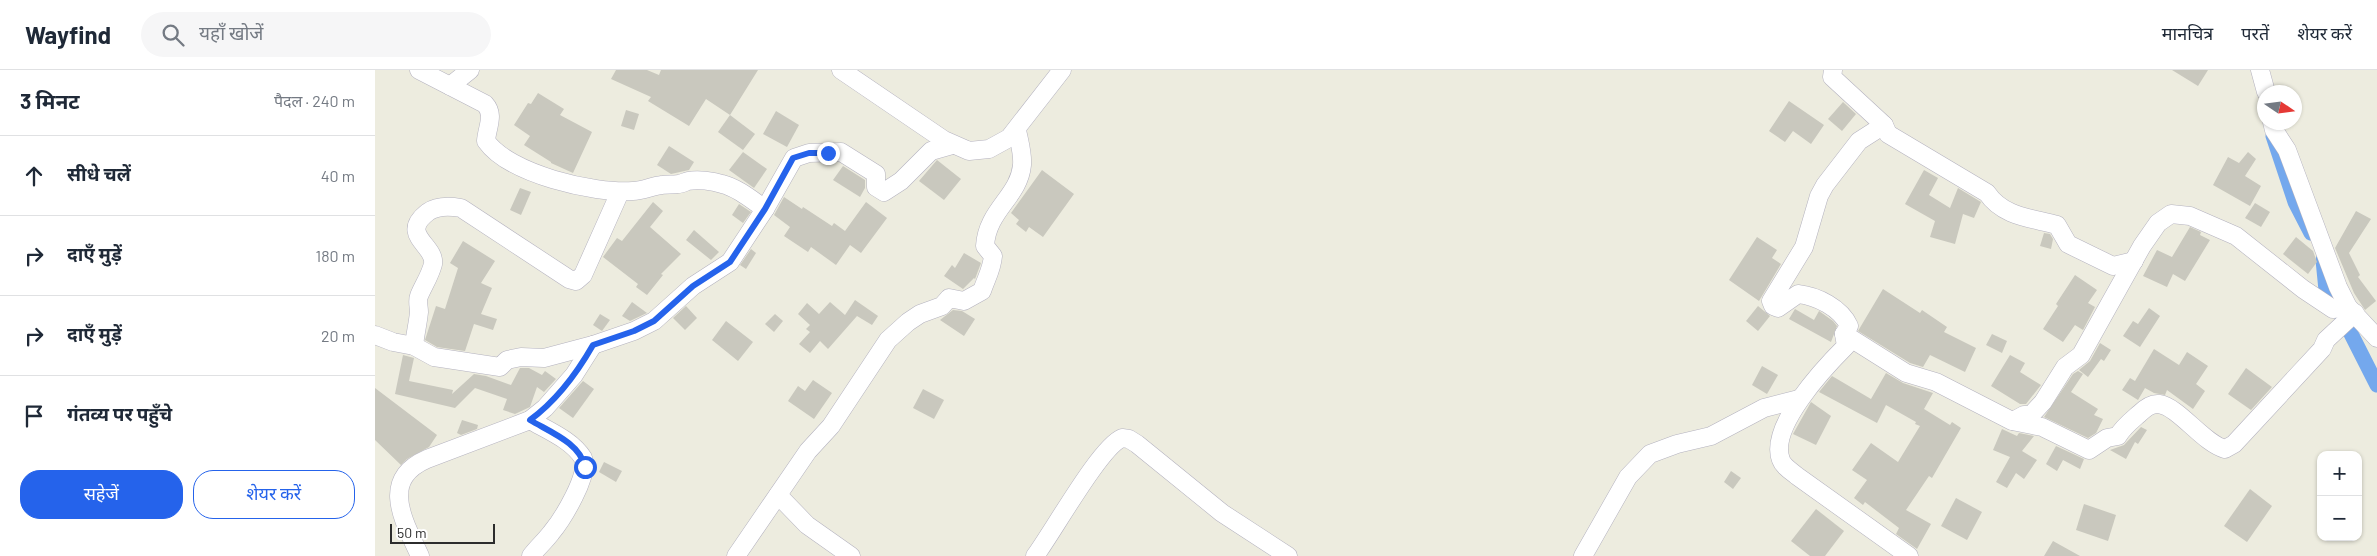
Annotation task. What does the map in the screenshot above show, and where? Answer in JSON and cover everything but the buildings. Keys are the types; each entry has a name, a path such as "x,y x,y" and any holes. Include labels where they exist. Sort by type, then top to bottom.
{"street":[{"path":"419,70 477,99 490,110 486,141 498,155 571,185 620,192 644,190 689,181 711,182 734,188 765,209"},
{"path":"450,86 470,70"},
{"path":"841,70 952,144 969,151 989,149 1000,144 1017,130 1062,70"},
{"path":"1833,70 1832,76 1883,125 1888,134 1987,192 1998,206 2027,220 2057,225 2067,244 2113,266 2134,261"},
{"path":"2260,70 2263,85"},
{"path":"1883,125 1859,141 1825,185 1819,196 1804,247 1771,301 1773,306 1778,308 1798,294 1811,295 1835,310 1849,326 1844,334 1846,346 1799,398 1779,443 1781,462 1797,476 1909,556"},
{"path":"736,556 808,451 831,426 877,355 896,331 920,314 942,306 949,298 964,301 982,291 985,278 993,267 993,256 985,246 988,225 1019,179 1022,166 1022,154 1017,130"},
{"path":"1844,334 1906,373 1936,382 2012,421 2042,427 2089,450 2107,438 2118,436 2121,430 2142,411 2153,404 2168,408 2216,445 2225,449 2230,447 2309,364 2344,313 2337,287 2287,150 2274,130"},
{"path":"375,335 393,342 414,346 434,357 500,367 507,360 521,356 544,358 593,345 634,331 654,321 693,286 730,262 765,209 790,162 801,154 841,152 876,174 876,187 884,192 901,181 931,151 952,144"},
{"path":"414,346 419,313 418,298 433,263 432,256 421,243 417,227 421,218 431,210 444,206 461,208 569,279 576,281 583,275 620,192"},
{"path":"2012,421 2024,415 2031,415 2043,402 2065,367 2086,348 2153,230 2164,218 2171,214 2190,216 2236,236 2303,289 2344,313 2377,338"},
{"path":"420,556 399,508 401,484 405,475 418,463 427,459 530,420 559,393 583,363 593,345"},
{"path":"1583,556 1628,477 1650,454 1677,444 1711,436 1764,408 1799,398"},
{"path":"530,420 573,447 584,459 585,467 580,483 556,526 531,556"},
{"path":"1035,556 1093,469 1111,445 1121,438 1129,439 1137,444 1227,517 1288,556"},
{"path":"778,495 807,525 851,556"}],"waterway":[{"path":"2273,136 2295,202 2311,233"},
{"path":"2323,260 2326,290 2341,314 2377,385"}],"route":[{"path":"585,467 584,459 573,447 530,420 559,393 583,363 593,345 646,326 693,286 730,262 765,209 793,158 801,154 828,153"}]}
